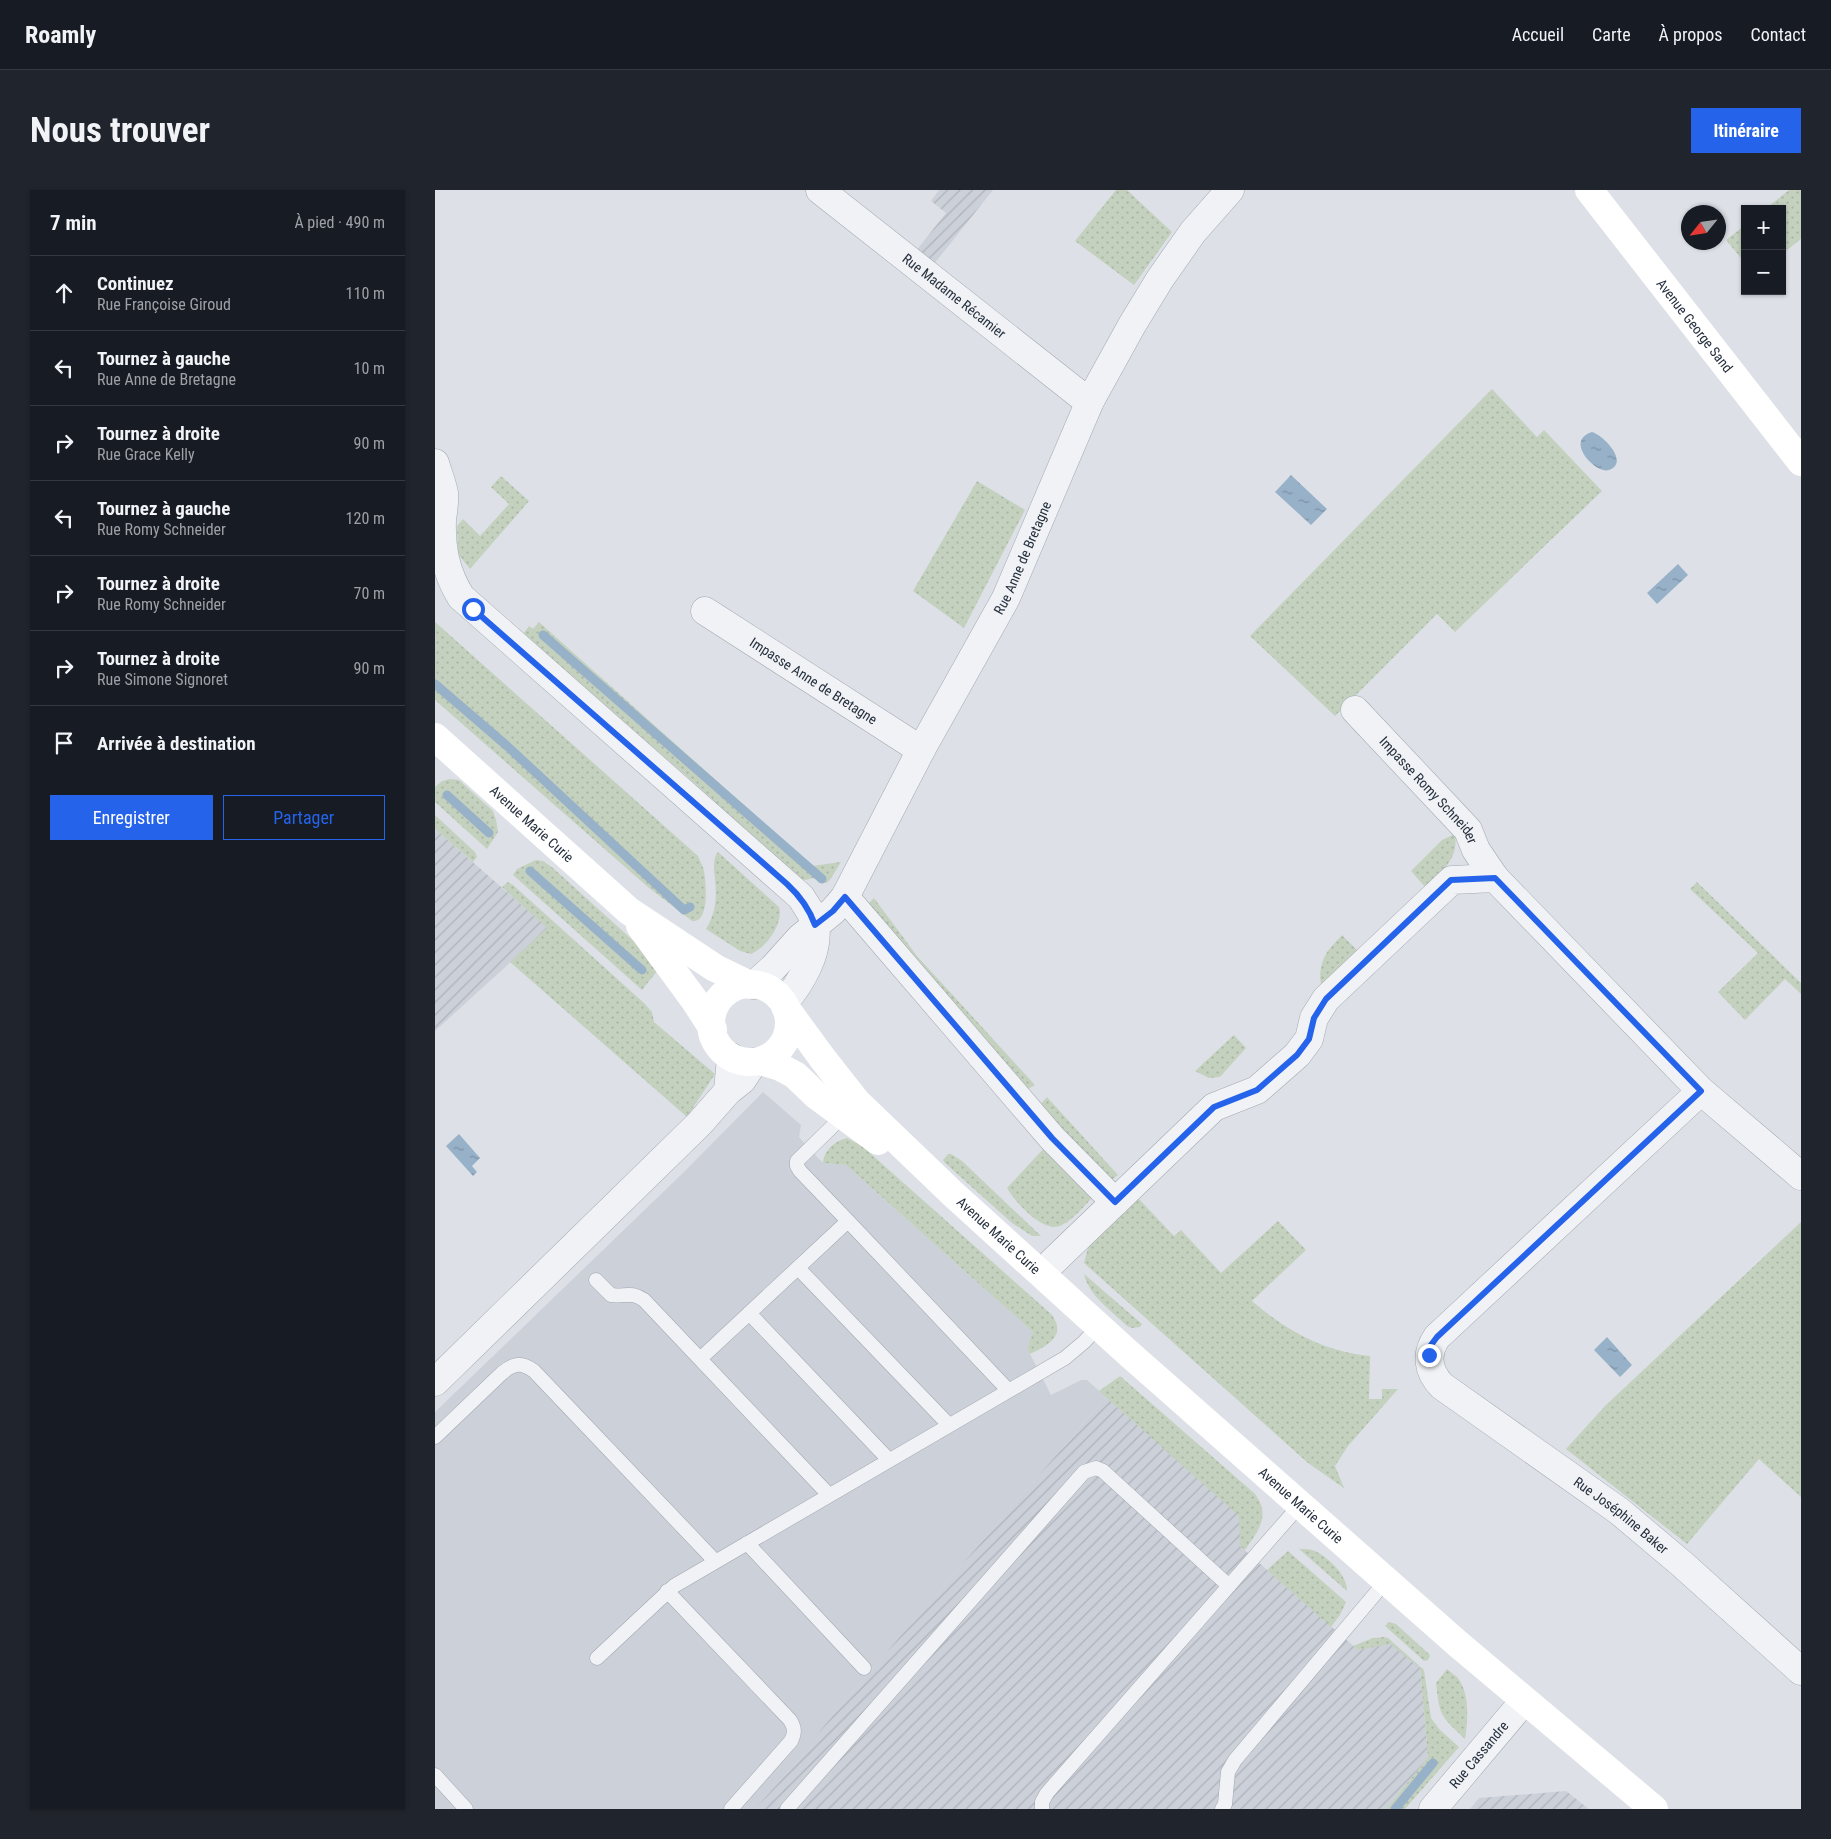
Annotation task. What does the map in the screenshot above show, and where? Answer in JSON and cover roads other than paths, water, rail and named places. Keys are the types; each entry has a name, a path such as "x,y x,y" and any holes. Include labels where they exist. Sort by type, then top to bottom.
{"main road":[{"name":"Avenue George Sand","path":"1589,190 1801,462"},
{"name":"Avenue Marie Curie","path":"437,742 629,911 715,968 752,985"},
{"name":"Avenue Marie Curie","path":"629,911 695,1001 713,1029"},
{"path":"752,985 774,993 785,1005 789,1026 787,1035 777,1052 749,1060 719,1045 713,1029 714,1011 724,995 732,989 752,985"},
{"name":"Avenue Marie Curie","path":"785,1005 823,1059 856,1101 953,1194 1385,1581 1524,1701 1654,1809"},
{"name":"Avenue Marie Curie","path":"749,1060 780,1067 795,1075 817,1096 843,1116 953,1194"}],"street":[{"name":"Rue Madame Récamier","path":"820,190 1090,401"},
{"name":"Rue Anne de Bretagne","path":"752,985 773,968 800,938 833,911 845,897 921,750 1006,598 1090,401 1160,279 1193,232 1230,190"},
{"path":"435,464 444,493 443,552 453,584 461,598 801,897 815,925 814,946 803,977 785,1005"},
{"name":"Impasse Anne de Bretagne","path":"705,611 921,750"},
{"name":"Impasse Romy Schneider","path":"1041,1273 1214,1107 1257,1090 1297,1055 1309,1039 1314,1018 1326,999 1451,880 1461,865 1467,852 1468,830 1355,710"},
{"path":"1468,830 1476,850 1495,878 1701,1091 1801,1176"},
{"path":"1451,880 1495,878"},
{"path":"845,897 1052,1138 1115,1202"},
{"path":"435,1382 700,1123 728,1091 749,1060"},
{"name":"Rue Joséphine Baker","path":"1701,1091 1437,1337 1431,1345 1429,1364 1442,1386 1619,1511 1682,1564 1801,1671"},
{"name":"Rue Cassandre","path":"1433,1809 1524,1701"}],"lane":[{"path":"843,1116 797,1161 800,1171 1009,1390"},
{"path":"700,1359 848,1221"},
{"path":"798,1268 949,1425"},
{"path":"596,1280 611,1295 637,1295 644,1300 829,1495"},
{"path":"749,1313 889,1460"},
{"path":"597,1658 667,1591 1065,1358 1099,1326"},
{"path":"435,1437 510,1366 517,1364 525,1365 534,1371 715,1562"},
{"path":"787,1809 1084,1472 1089,1469 1096,1468 1103,1471 1229,1586"},
{"path":"1042,1809 1042,1802 1047,1793 1300,1505"},
{"path":"747,1543 864,1668"},
{"path":"1222,1809 1225,1804 1228,1772 1235,1760 1385,1581"},
{"path":"667,1591 790,1720 794,1728 794,1735 791,1741 731,1809"},
{"path":"435,1775 466,1809"}],"water":[{"path":"1592,432 1608,443 1616,455 1617,461 1615,466 1609,470 1604,470 1591,463 1581,449 1581,442 1584,436"},
{"path":"1291,475 1327,509 1311,525 1275,492"},
{"path":"1678,564 1688,575 1657,604 1647,593"},
{"path":"459,1134 480,1158 472,1166 477,1172 473,1176 446,1146"},
{"path":"1607,1337 1632,1365 1620,1377 1594,1350"}],"waterway":[{"path":"543,635 822,879"},
{"path":"435,684 506,745 684,910 690,907"},
{"path":"447,795 489,833"},
{"path":"530,871 642,970"},
{"path":"1395,1809 1433,1763"}]}
